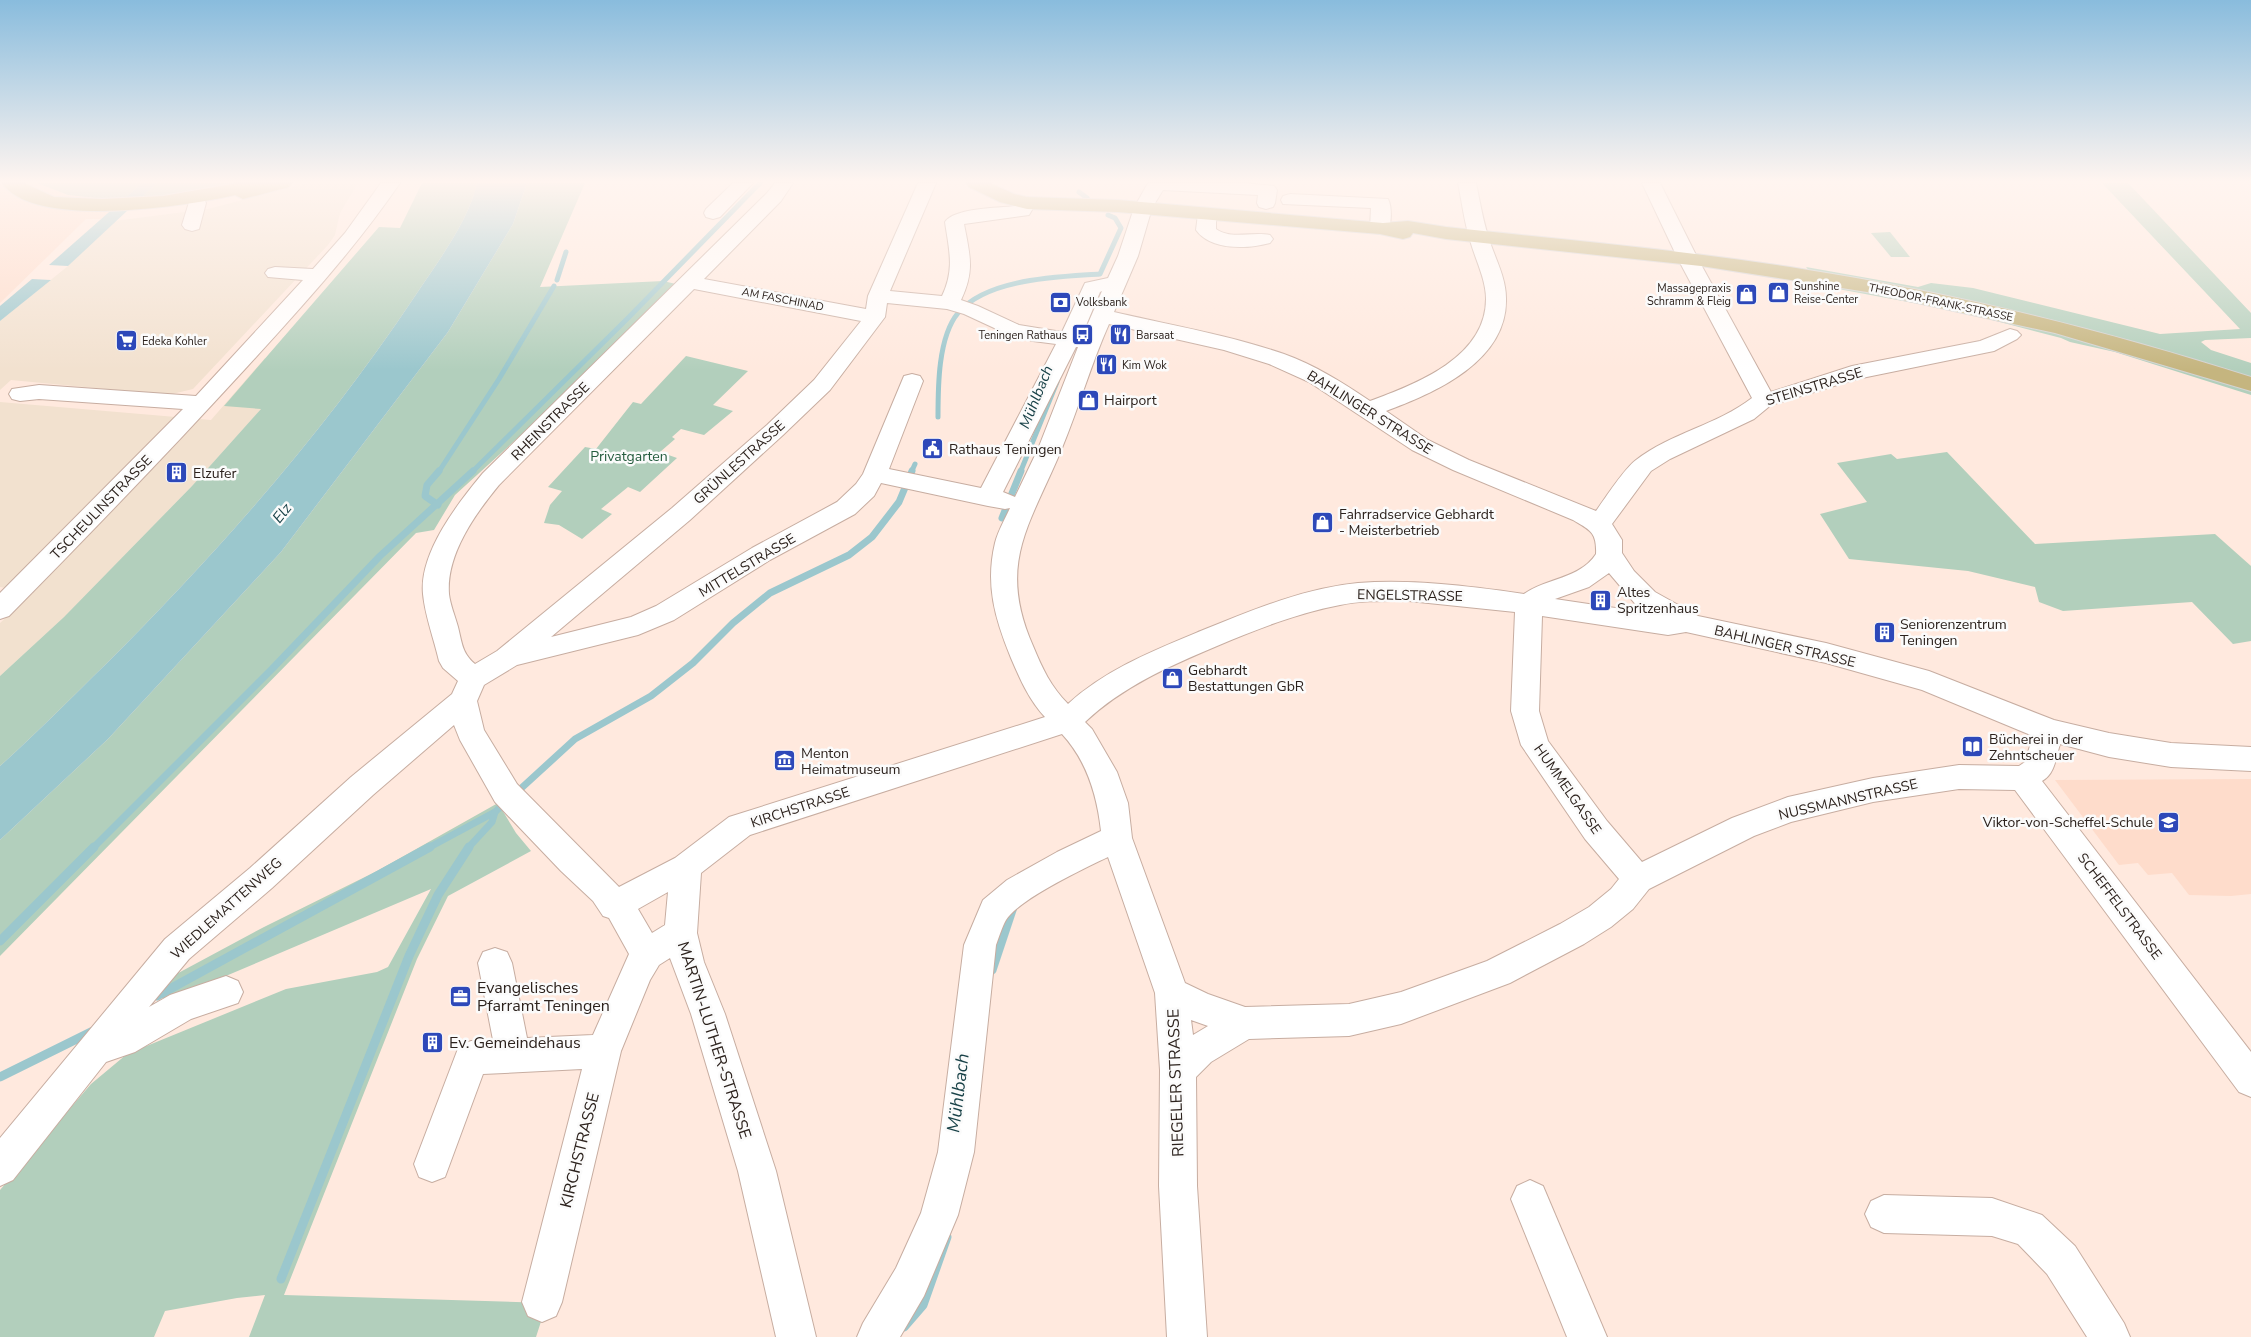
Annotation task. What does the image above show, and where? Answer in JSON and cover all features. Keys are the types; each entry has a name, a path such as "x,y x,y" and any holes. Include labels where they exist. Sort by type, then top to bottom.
{"main road":[{"name":"THEODOR-FRANK-STRASSE","path":"1558,245 1688,259 1808,276 1951,303 2075,333 2251,384"}],"street":[{"name":"TSCHEULINSTRASSE","path":"0,608 88,522 200,404 345,245"},
{"name":"RHEINSTRASSE","path":"468,689 453,661 436,594 437,575 449,538 475,498 491,478 690,282 725,245"},
{"name":"GRÜNLESTRASSE","path":"468,689 681,514 822,385 877,306 902,245"},
{"path":"958,245 961,261 959,306"},
{"name":"RIEGELER STRASSE","path":"1131,245 1103,316 1079,341 1050,449 1008,501 1008,543 1004,580 1005,605 1012,629 1033,678 1046,700 1082,737 1102,772 1113,803 1116,838 1172,993 1178,1070 1178,1186 1187,1337"},
{"path":"1367,410 1427,386 1462,364 1486,340 1495,318 1496,299 1480,245"},
{"path":"1681,245 1764,400"},
{"path":"275,272 318,275"},
{"name":"AM FASCHINAD","path":"690,282 877,306 959,306 1012,329 1033,335 1079,341"},
{"path":"874,474 1008,501 1079,341 1092,287 1116,283"},
{"name":"BAHLINGER STRASSE","path":"1103,316 1230,345 1277,359 1317,377 1420,445 1453,461 1564,505 1599,524 1609,540 1609,554 1625,577 1646,599 1691,624 1826,653 1929,682 2048,730 2110,744 2171,754 2251,759"},
{"name":"STEINSTRASSE","path":"1599,524 1643,466 1662,454 1746,414 1764,400 1852,374 1986,346 2010,335"},
{"name":"MITTELSTRASSE","path":"507,658 638,625 665,613 760,554 846,508 865,490 874,474 912,381"},
{"path":"20,394 39,392 200,404"},
{"path":"1530,604 1543,594 1589,576 1603,567 1609,554"},
{"name":"ENGELSTRASSE","path":"1068,721 1084,704 1126,676 1183,649 1242,624 1301,605 1341,595 1381,591 1457,594 1668,625 1691,624"},
{"name":"HUMMELGASSE","path":"1530,604 1525,711 1535,745 1596,830 1638,879"},
{"path":"468,689 470,732 511,798 572,862 604,891 614,906 686,868"},
{"name":"WIEDLEMATTENWEG","path":"0,1167 177,949 261,878 468,689"},
{"name":"KIRCHSTRASSE","path":"686,868 740,826 1068,721"},
{"path":"2023,778 2038,770 2048,730"},
{"name":"NUSSMANNSTRASSE","path":"1172,993 1199,1007 1245,1022 1349,1020 1401,1008 1447,993 1498,972 1600,917 1622,899 1638,879 1743,827 1788,810 1874,790 1919,782 1959,777 2023,778"},
{"name":"SCHEFFELSTRASSE","path":"2023,778 2251,1080"},
{"path":"877,1337 910,1282 939,1215 956,1152 980,946 994,910 1018,890 1051,870 1116,838"},
{"name":"MARTIN-LUTHER-STRASSE","path":"686,868 681,933 687,962 708,1014 756,1171 796,1337"},
{"path":"618,904 647,954"},
{"name":"KIRCHSTRASSE","path":"542,1302 604,1051 636,973 647,954 681,933"},
{"path":"495,964 513,1056"},
{"path":"96,1048 123,1040 182,1006 226,992"},
{"path":"1178,1070 1199,1050 1245,1022"},
{"path":"432,1164 471,1058 604,1051"},
{"path":"1530,1199 1587,1337"},
{"path":"1884,1214 1992,1218 2029,1228 2061,1260 2110,1337"}],"shaded area":[{"path":"0,245 59,245 0,303"},
{"path":"89,245 328,245 193,389 168,395 11,380 0,390 0,321 68,266"},
{"path":"265,358 262,408 192,486 64,617 0,676 0,623 33,593 0,587 0,402 211,420"},
{"name":"Viktor-von-Scheffel-Schule","path":"2251,779 2251,894 2231,896 2189,895 2172,873 2148,875 2138,863 2119,865 2055,780"}],"green space":[{"path":"363,245 449,245 381,346 345,394 231,533 107,663 0,766 0,676 64,617 192,486 261,409 224,406"},
{"path":"500,245 558,245 540,287 663,281 676,284 543,415 455,495 434,530 416,533 0,956 0,840 108,739 281,552 448,332"},
{"path":"1881,245 1901,245 1910,257 1891,257"},
{"path":"2161,245 2187,245 2251,313 2251,338 2205,340 2201,342 2211,350 2251,363 2251,395 2115,352 2070,342 1962,312 1822,286 1806,267 1918,287 1931,283 1973,288 2160,334 2240,329"},
{"name":"Privatgarten","path":"686,356 748,371 713,405 733,411 704,435 681,429 672,437 675,439 660,452 677,458 640,492 628,487 601,509 612,514 582,539 559,525 544,523 550,505 562,491 548,487 585,447 596,449 633,402 641,404"},
{"path":"1947,452 2035,544 2215,534 2251,566 2251,641 2233,644 2192,602 2063,611 2039,602 2035,587 1968,571 1849,559 1820,514 1867,502 1837,463 1891,454 1897,459"},
{"path":"498,803 516,833 531,851 448,896 417,959 284,1295 547,1303 536,1337 249,1337 265,1295 165,1311 154,1337 0,1337 0,1190 91,1084 127,1054 286,989 377,972 388,967 431,889 169,1000 157,996 169,978 264,927 377,871"}],"water":[{"path":"71,245 90,245 68,266 49,265"},
{"name":"Elz","path":"448,245 500,245 448,332 281,552 108,739 0,840 0,766 107,663 231,533 345,394 381,346"},
{"path":"32,279 51,280 0,321 0,306"}],"waterway":[{"path":"471,473 699,245"},
{"path":"938,417 940,363 946,335 958,313 971,301 1005,286 1045,278 1100,274 1113,245"},
{"path":"557,280 566,252"},
{"path":"438,473 499,379 554,286"},
{"name":"Mühlbach","path":"1020,473 1057,382"},
{"path":"911,473 915,464"},
{"path":"437,504 425,496 427,485 439,471"},
{"path":"437,504 473,471"},
{"path":"516,793 575,739 651,696 693,663 733,623 770,593 849,555 872,537 899,502 912,471"},
{"name":"Mühlbach","path":"1002,518 1021,471"},
{"path":"0,941 272,669 380,556 437,504"},
{"path":"495,812 506,802"},
{"path":"428,848 495,812"},
{"path":"468,848 492,822 495,812"},
{"path":"157,996 430,847"},
{"path":"281,1279 409,956 438,895 469,847"},
{"name":"Mühlbach","path":"992,970 1013,907"},
{"path":"0,1077 93,1031"},
{"name":"Mühlbach","path":"904,1327 923,1305 947,1237"}],"place":[{"name":"Sunshine Reise-Center","path":"1778,292"},
{"name":"Massagepraxis Schramm & Fleig","path":"1747,294"},
{"name":"Volksbank","path":"1060,302"},
{"name":"Teningen Rathaus","path":"1083,335"},
{"name":"Barsaat","path":"1120,335"},
{"name":"Edeka Kohler","path":"126,341"},
{"name":"Kim Wok","path":"1106,365"},
{"name":"Hairport","path":"1088,400"},
{"name":"Rathaus Teningen","path":"933,449"},
{"name":"Elzufer","path":"177,473"},
{"name":"Fahrradservice Gebhardt - Meisterbetrieb","path":"1323,522"},
{"name":"Altes Spritzenhaus","path":"1601,600"},
{"name":"Seniorenzentrum Teningen","path":"1884,632"},
{"name":"Gebhardt Bestattungen GbR","path":"1172,678"},
{"name":"Bücherei in der Zehntscheuer","path":"1973,747"},
{"name":"Menton Heimatmuseum","path":"785,761"},
{"name":"Viktor-von-Scheffel-Schule","path":"2169,822"},
{"name":"Evangelisches Pfarramt Teningen","path":"461,996"},
{"name":"Ev. Gemeindehaus","path":"433,1042"}]}
